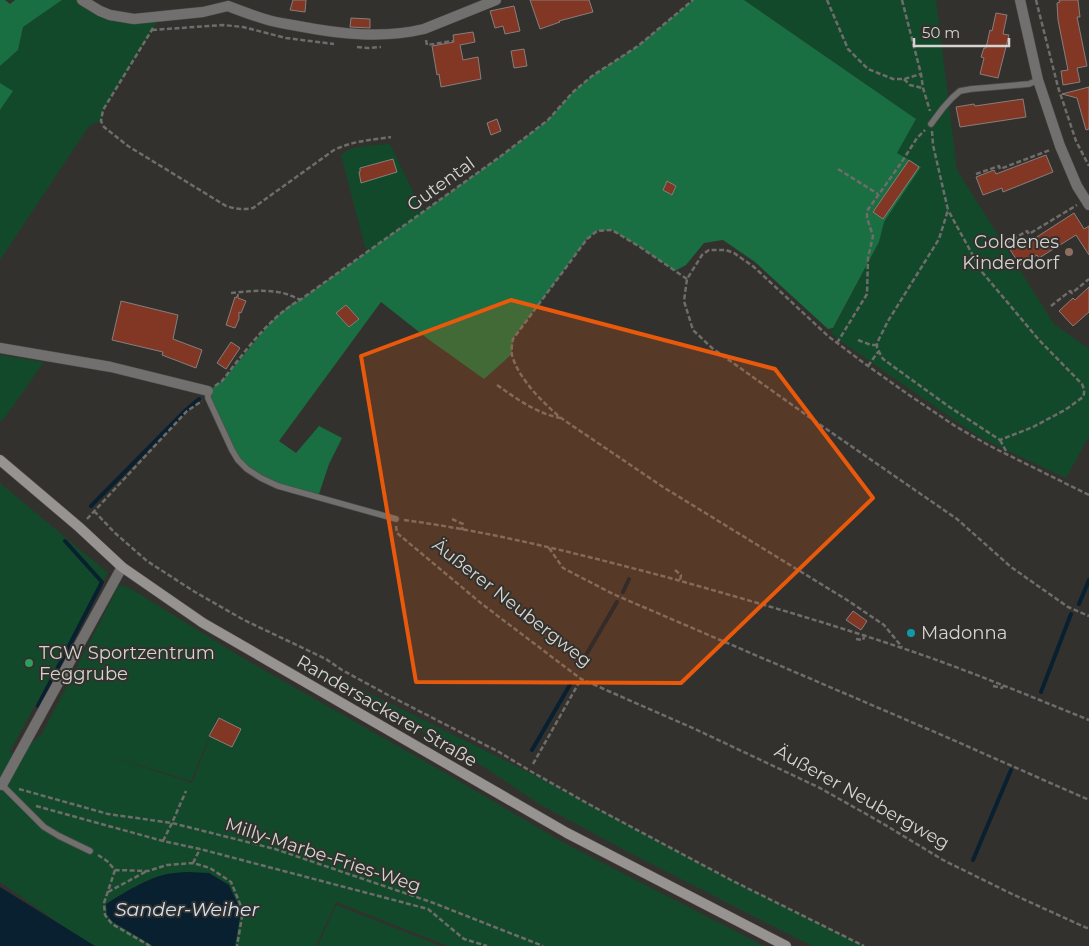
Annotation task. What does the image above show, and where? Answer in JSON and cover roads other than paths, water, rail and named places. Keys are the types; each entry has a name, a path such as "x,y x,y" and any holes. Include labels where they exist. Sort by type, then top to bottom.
{"main road":[{"name":"Randersackerer Straße","path":"0,460 79,527 122,567 203,623 567,833 786,946"}],"street":[{"path":"82,0 110,15 134,19 203,12 227,3 270,21 320,30 369,35 393,34 424,29 496,0"},
{"path":"1020,0 1038,80 1060,146 1077,186 1087,202"},
{"path":"0,348 111,366 206,396"},
{"path":"2,784 122,567"}],"lane":[{"path":"931,124 943,108 960,91 1029,84 1038,80"},
{"path":"206,396 238,460 261,478 278,486 396,519"},
{"path":"2,784 44,827 90,851"}],"water":[{"name":"Sander-Weiher","path":"187,872 209,873 229,885 241,911 235,946 153,946 113,922 107,915 106,904 136,886 167,874"},
{"path":"0,887 95,946 0,946"}],"waterway":[{"path":"91,506 199,399"},
{"path":"38,706 102,582 65,541"},
{"path":"623,592 629,579"},
{"path":"1079,604 1089,580"},
{"path":"579,667 617,602"},
{"path":"1041,692 1071,614"},
{"path":"532,750 571,683"},
{"path":"973,860 1011,770"}],"place":[{"name":"Goldenes Kinderdorf","path":"1069,252"},
{"name":"Madonna","path":"911,633"},
{"name":"TGW Sportzentrum Feggrube","path":"29,663"}]}
